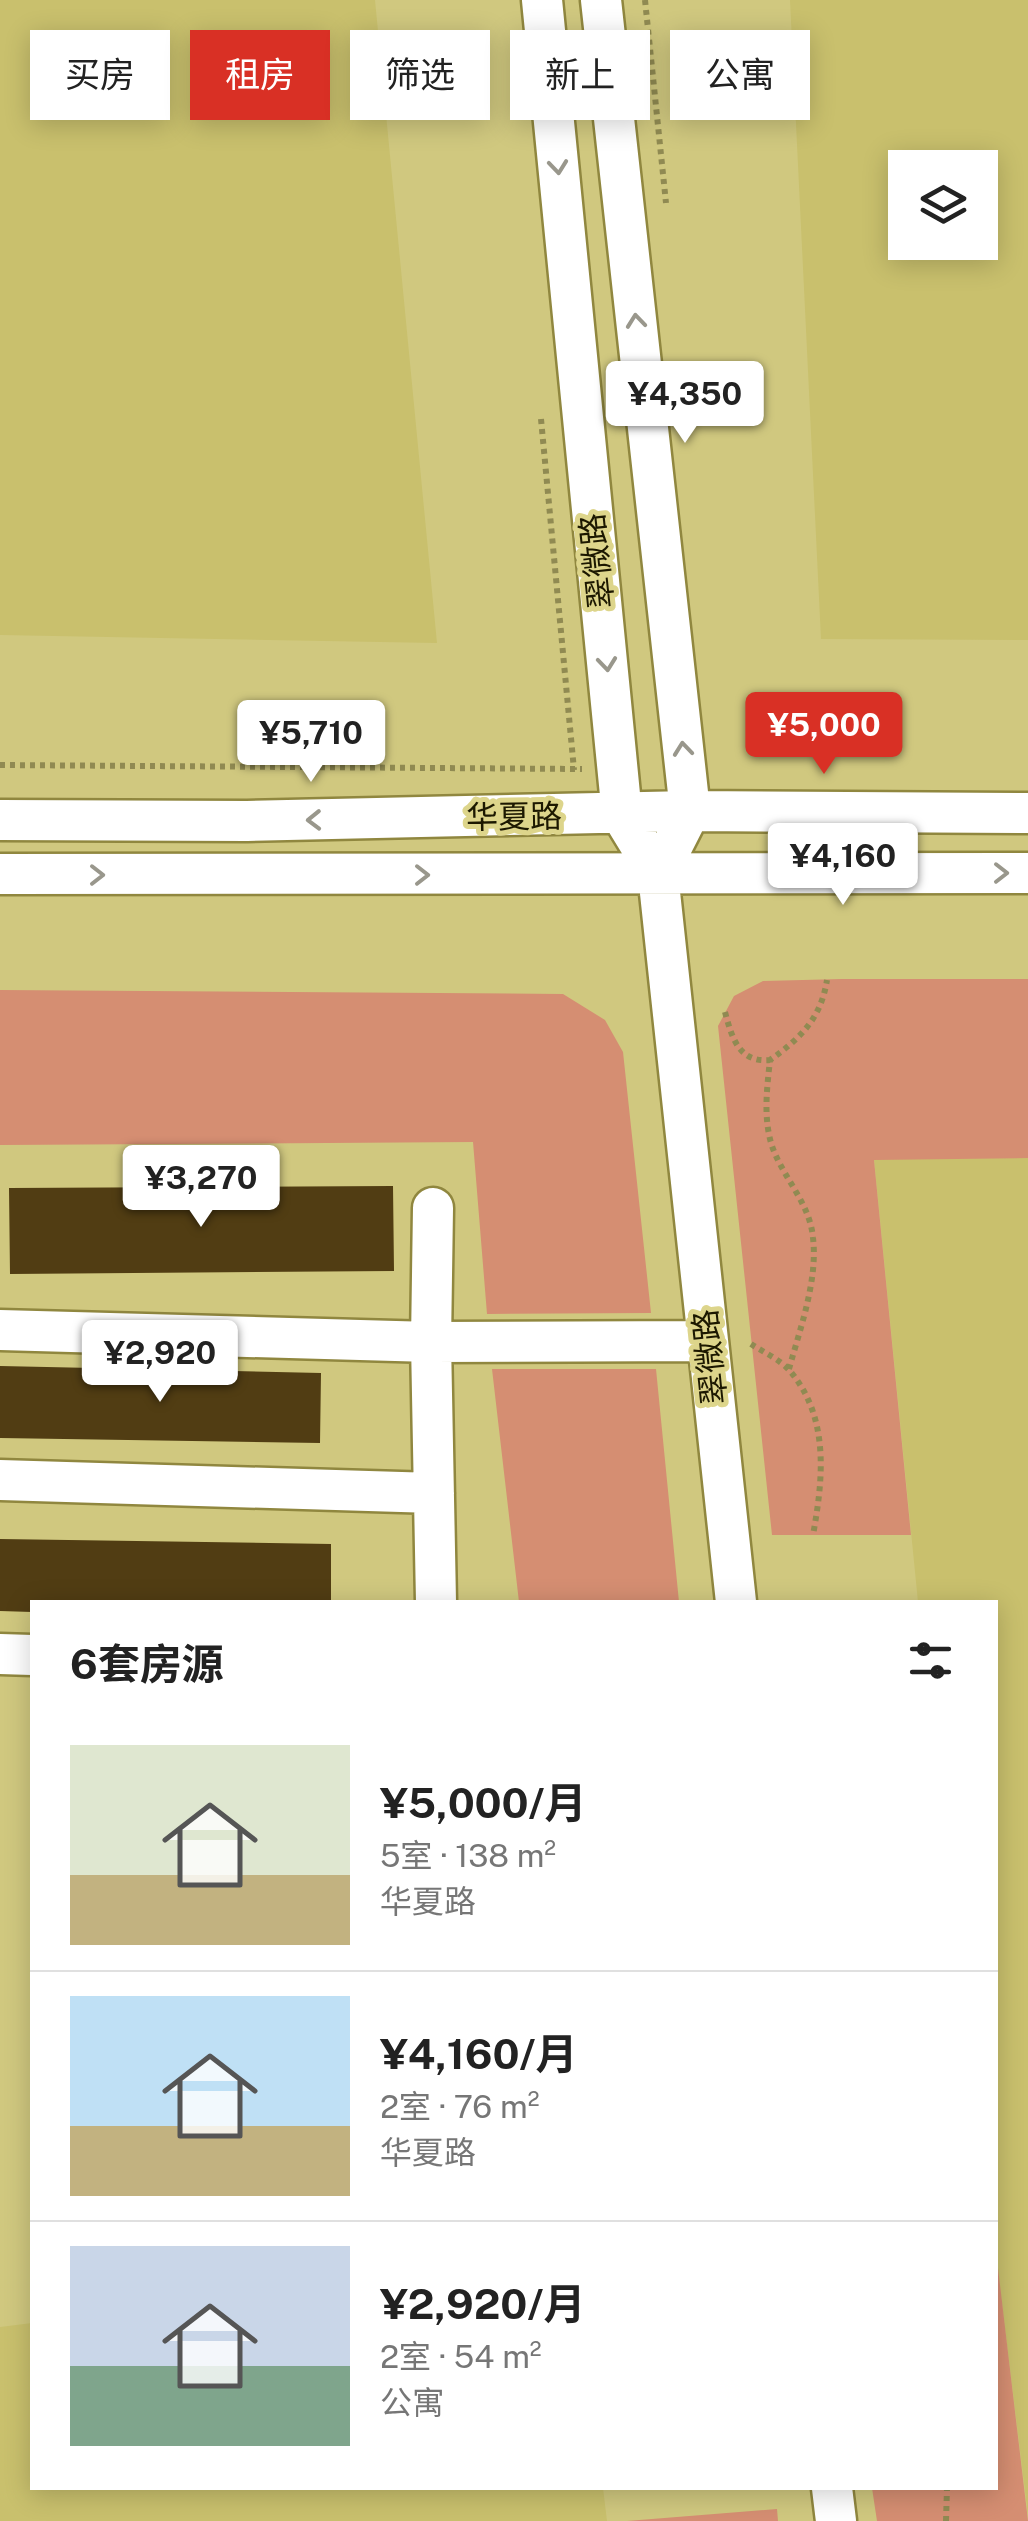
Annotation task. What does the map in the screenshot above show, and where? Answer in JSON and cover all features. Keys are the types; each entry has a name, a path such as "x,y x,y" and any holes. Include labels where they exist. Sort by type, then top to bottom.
{"street":[{"name":"翠微路","path":"542,0 622,814 658,874 736,1600"},
{"name":"翠微路","path":"601,0 690,811"},
{"name":"华夏路","path":"0,820 247,821 690,811 1028,813"},
{"path":"658,874 690,811"},
{"name":"华夏路","path":"0,874 1028,873"},
{"path":"432,1208 436,1600"},
{"path":"0,1330 432,1342 708,1341"},
{"path":"0,1480 434,1493"},
{"path":"0,1654 30,1655"},
{"path":"832,2490 836,2521"}],"path":[{"path":"540,414 579,816"},
{"path":"0,765 617,769"},
{"path":"726,1012 732,1037 743,1054 756,1062 770,1060 809,1028 820,1010 826,980"},
{"path":"770,1060 765,1098 772,1146 806,1209 814,1239 802,1325 789,1369"},
{"path":"752,1344 789,1369 813,1410 823,1462 812,1536"},
{"path":"946,2521 947,2490"}],"shaded area":[{"path":"0,0 375,0 378,30 350,30 350,120 387,120 437,643 0,635"},
{"path":"790,0 1028,0 1028,640 821,639 796,120 810,120 810,30 791,30"},
{"path":"1028,979 1028,1158 874,1160 911,1535 772,1535 718,1026 734,996 763,981"},
{"path":"0,990 563,994 605,1020 623,1052 651,1313 487,1314 473,1142 0,1145"},
{"path":"1028,1158 1028,2516 998,2271 998,1600 918,1600 874,1159"},
{"path":"492,1369 656,1369 679,1600 519,1600"},
{"path":"998,2268 1028,2521 877,2521 872,2490 998,2490"},
{"path":"30,2323 30,2490 603,2490 607,2521 0,2521 0,2327"},
{"path":"777,2509 778,2521 627,2521"}],"building":[{"path":"393,1186 394,1271 10,1274 9,1188"},
{"path":"0,1366 321,1373 320,1443 0,1438"},
{"path":"0,1539 331,1544 331,1600 30,1600 30,1612 0,1611"}]}
